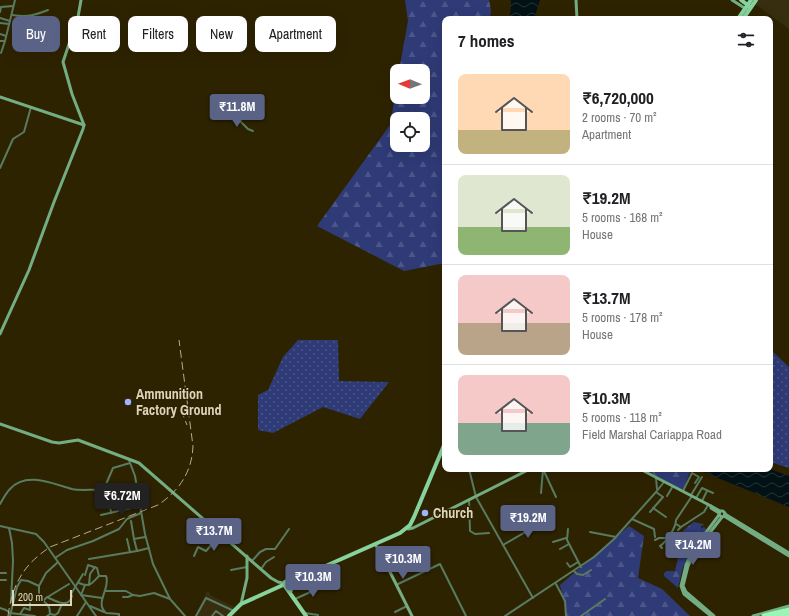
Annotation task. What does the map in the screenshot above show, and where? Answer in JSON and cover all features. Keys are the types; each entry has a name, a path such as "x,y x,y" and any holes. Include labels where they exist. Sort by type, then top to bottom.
{"highway":[{"path":"764,616 789,610"},
{"path":"776,616 789,614"}],"main road":[{"path":"741,0 750,4"},
{"path":"740,16 750,4"},
{"path":"744,16 750,4"},
{"path":"407,529 414,517 442,450"},
{"path":"285,585 407,529 416,518 442,457"},
{"path":"229,616 241,604 377,544"},
{"path":"289,591 294,582"},
{"path":"285,585 286,590 289,591 295,598 305,614"}],"street":[{"path":"1,53 15,0"},
{"path":"0,334 30,270 84,125 72,94 63,62 78,17 81,0"},
{"path":"576,0 578,16"},
{"path":"732,0 750,4"},
{"path":"0,12 1,7 14,6"},
{"path":"12,15 26,17 48,10"},
{"path":"0,18 10,23"},
{"path":"0,23 10,23"},
{"path":"0,34 6,36"},
{"path":"0,41 5,40"},
{"path":"0,97 84,125"},
{"path":"0,168 13,139 24,132 32,107"},
{"path":"217,116 219,113 239,120 248,129 253,131"},
{"path":"0,424 52,442 59,443 78,440 134,461 144,467 271,578 285,585"},
{"path":"129,459 135,476 145,537 153,564 170,599 185,616"},
{"path":"0,504 11,488 17,483 26,480 37,480 74,489 103,490 113,468 134,461"},
{"path":"470,472 476,497 533,598"},
{"path":"407,529 413,528 524,472"},
{"path":"541,493 543,472"},
{"path":"544,472 556,497"},
{"path":"645,472 692,495 789,556"},
{"path":"683,491 692,473 699,477 695,484"},
{"path":"662,548 660,546 665,543 676,524 676,520 702,476"},
{"path":"650,512 663,497 657,491 656,478"},
{"path":"505,616 574,572 594,557 616,537 664,482"},
{"path":"667,496 672,486"},
{"path":"696,498 702,488 713,493"},
{"path":"702,502 708,491"},
{"path":"469,500 470,531 475,534 490,533"},
{"path":"101,507 110,505 111,513"},
{"path":"101,515 140,506"},
{"path":"678,530 710,506"},
{"path":"654,508 666,517"},
{"path":"55,558 69,549 93,541 119,529 127,519 141,513"},
{"path":"722,514 789,553"},
{"path":"711,616 684,594 681,586 686,565 693,550 722,514"},
{"path":"714,616 686,592 683,586 688,566 695,552 722,514"},
{"path":"632,518 654,530 655,538 667,538"},
{"path":"503,545 546,520"},
{"path":"130,521 137,551"},
{"path":"676,524 681,527"},
{"path":"0,526 36,534 44,542 96,616"},
{"path":"9,528 13,561 12,605"},
{"path":"252,561 260,552 266,549 275,549 289,529"},
{"path":"568,529 566,538 581,567"},
{"path":"590,532 616,537"},
{"path":"194,556 198,547 206,551 221,534"},
{"path":"134,539 145,537"},
{"path":"553,542 566,538"},
{"path":"127,539 130,552"},
{"path":"377,544 412,616"},
{"path":"560,549 569,544"},
{"path":"89,559 149,548"},
{"path":"241,604 247,578 247,556"},
{"path":"261,569 266,562 274,557"},
{"path":"50,614 48,604 39,598 39,586 46,573 58,562"},
{"path":"570,567 579,562"},
{"path":"567,563 577,574 583,575 591,570"},
{"path":"396,585 440,564 466,616"},
{"path":"47,597 62,604 66,604 72,599 71,594 78,583 84,575 88,565 97,568 99,576 94,583 85,585 78,583"},
{"path":"89,585 90,574 94,567"},
{"path":"231,570 247,567"},
{"path":"0,573 6,573"},
{"path":"99,576 107,577 107,585 102,598 103,610 105,612"},
{"path":"0,580 6,580"},
{"path":"10,614 17,586 21,580 28,581 39,586"},
{"path":"556,583 565,601 566,616"},
{"path":"43,601 69,584"},
{"path":"295,598 330,584 332,584 333,587"},
{"path":"81,595 85,585"},
{"path":"105,591 126,591 133,595 140,596 154,593 170,599"},
{"path":"81,595 102,598"},
{"path":"123,598 133,595"},
{"path":"20,614 24,608 30,610 30,597"},
{"path":"196,616 206,598 234,611"},
{"path":"581,616 605,599"},
{"path":"77,616 86,602"},
{"path":"47,616 58,613 62,604"},
{"path":"88,605 105,612 119,614 119,616"},
{"path":"395,612 407,606"},
{"path":"753,616 789,606"},
{"path":"0,608 6,610 10,614 35,616"},
{"path":"212,616 216,611 223,616"},
{"path":"305,614 318,615"}],"shaded area":[{"path":"758,0 789,0 789,29 773,16 755,4"},
{"path":"207,591 210,595 235,607 227,616 195,616"}],"green space":[{"path":"405,0 489,0 490,16 442,16 442,264 404,271 317,226 390,125 390,152 430,152 430,112 392,112 394,104 430,104 430,64 400,64 408,21"},
{"path":"298,340 338,340 339,381 389,382 360,419 323,407 273,433 258,430 258,395 268,390 283,357"},
{"path":"773,352 789,367 789,468 773,463"},
{"path":"652,472 690,472 683,490"},
{"path":"694,522 703,524 704,525 701,526 701,529 704,527 707,530 698,540 683,567 678,588 664,576 664,573 667,571 675,571 678,558 674,554 678,539"},
{"path":"629,526 644,536 638,578 662,589 690,616 567,616 560,585"}],"water":[{"path":"511,0 540,0 535,16 510,16"},
{"path":"773,470 789,476 789,507 703,472 773,472"}],"railway":[{"path":"8,616 12,595 20,577 33,561 50,547 158,505 172,494 183,480 190,464 193,446 179,340"},
{"path":"181,410 187,425"}],"place":[{"name":"Ammunition Factory Ground","path":"128,402"},
{"name":"Church","path":"425,513"}]}
